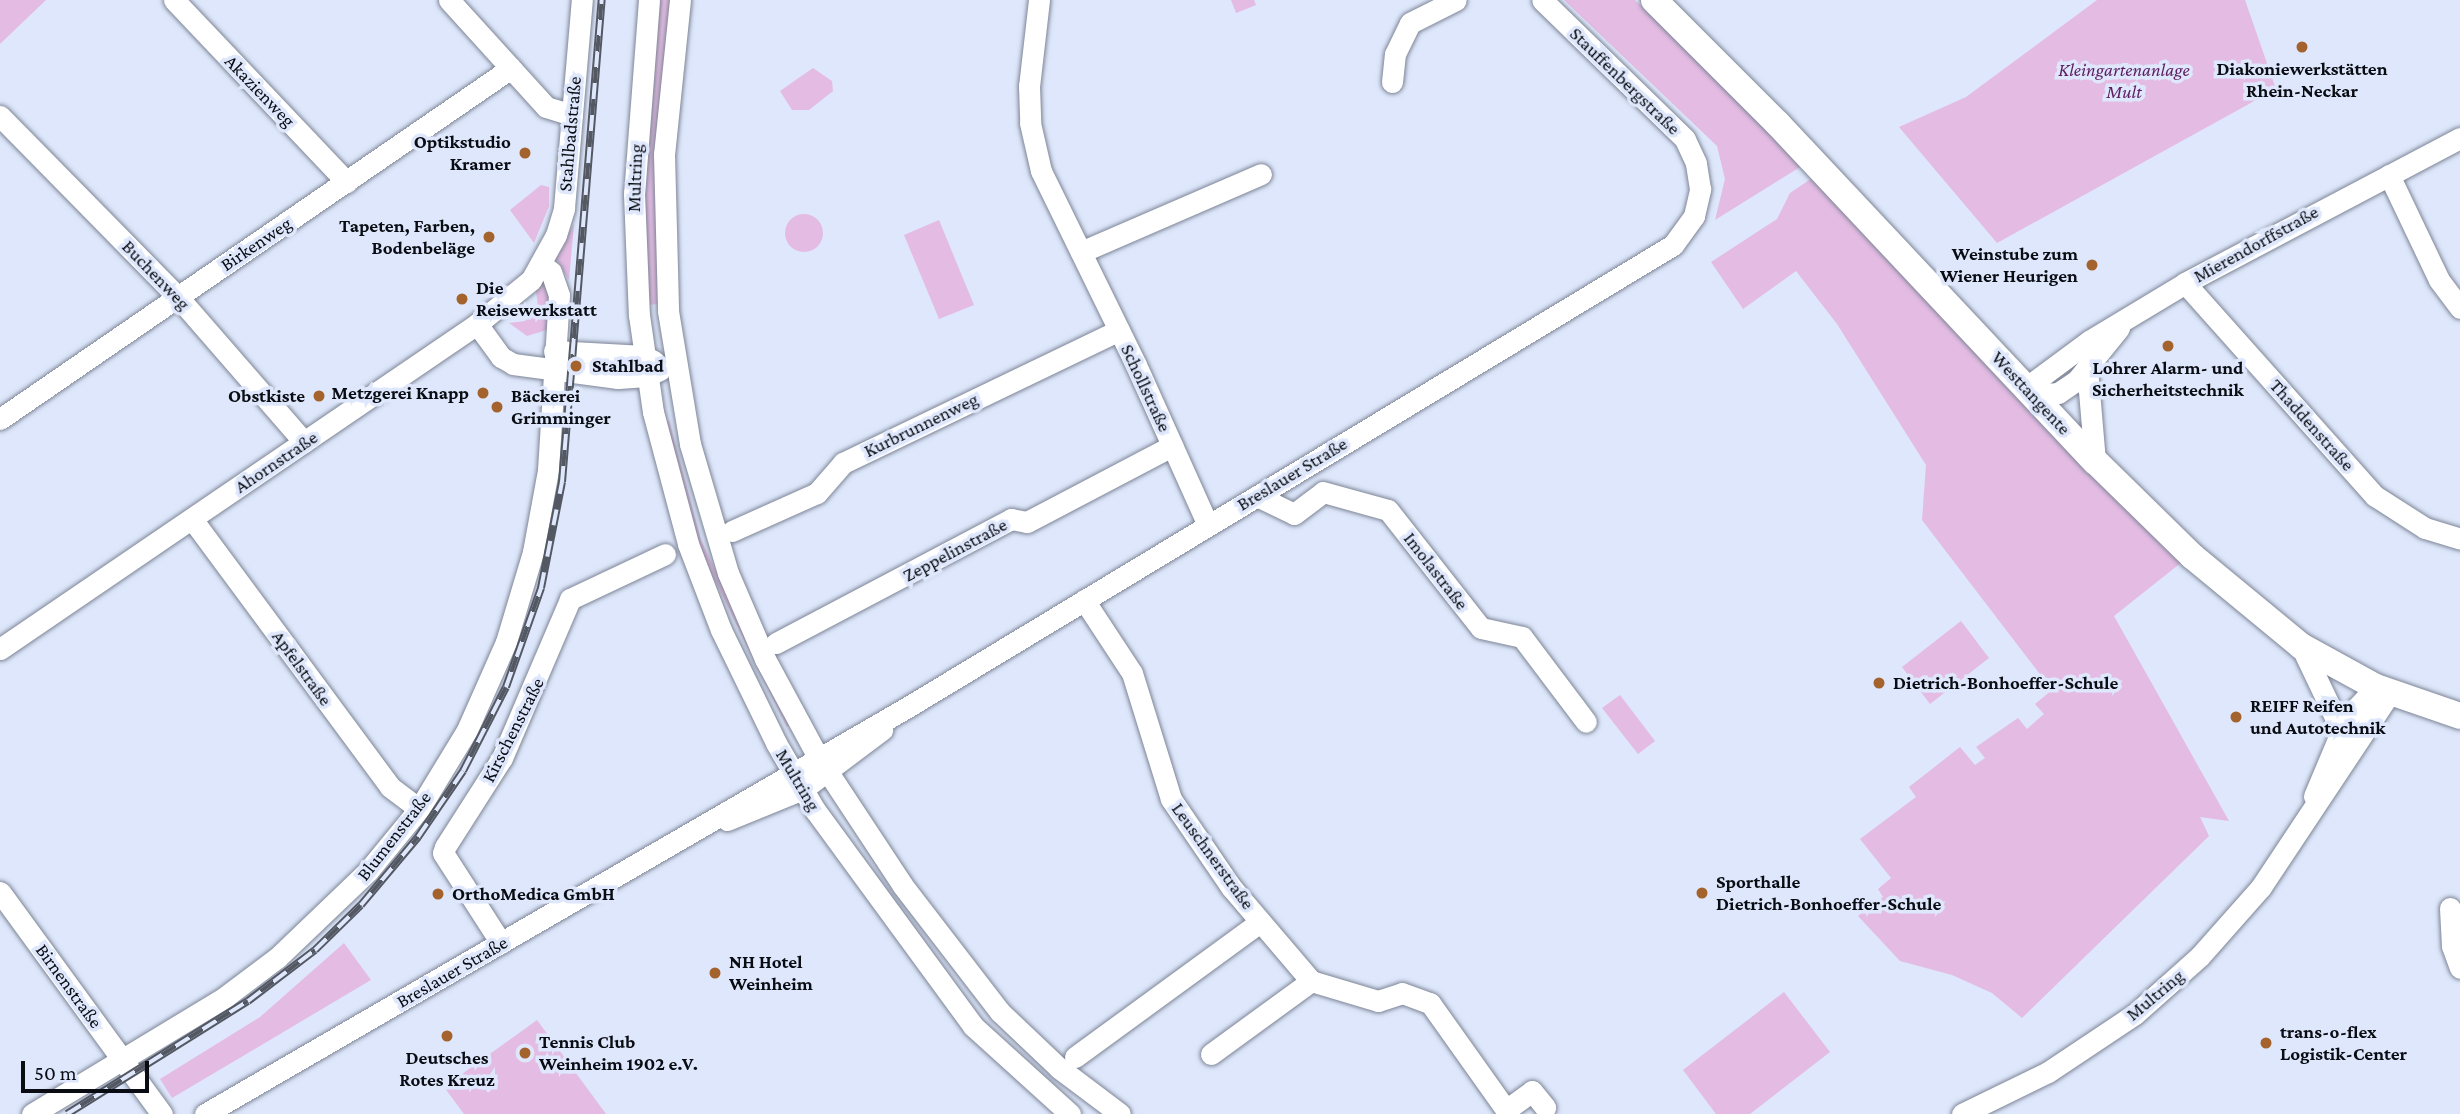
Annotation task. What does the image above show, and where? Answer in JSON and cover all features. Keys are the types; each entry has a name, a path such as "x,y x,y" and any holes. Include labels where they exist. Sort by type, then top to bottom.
{"main road":[{"name":"Westtangente","path":"1654,0 2030,390 2095,461 2192,556 2301,646 2383,690 2460,716"}],"street":[{"name":"Akazienweg","path":"174,0 347,182"},
{"path":"449,0 546,107 572,115"},
{"name":"Stahlbadstraße","path":"541,264 564,208 582,0"},
{"name":"Multring","path":"649,0 634,193 656,364 688,544 721,630 798,781 882,905 973,1026 1070,1114"},
{"name":"Multring","path":"680,0 664,154 664,260 656,364 682,407 728,573 765,659 823,765 904,886 1000,1012 1059,1068 1120,1114"},
{"name":"Schollstraße","path":"1039,0 1029,86 1030,124 1041,172 1119,330 1208,525"},
{"path":"1392,82 1395,54 1410,23 1456,0"},
{"name":"Stauffenbergstraße","path":"1542,0 1685,139 1696,163 1700,189 1694,216 1673,245"},
{"name":"Birkenweg","path":"3,412 178,297 510,68"},
{"name":"Buchenweg","path":"0,116 178,297 304,442"},
{"name":"Mierendorffstraße","path":"2030,390 2126,318 2185,283 2460,138"},
{"path":"1081,252 1261,174"},
{"path":"2389,175 2439,280 2460,308"},
{"name":"Breslauer Straße","path":"205,1114 698,828 798,781 911,705 1673,245"},
{"name":"Ahornstraße","path":"0,649 515,297 541,264"},
{"name":"Blumenstraße","path":"32,1114 225,997 277,958 368,871 419,809 467,730 514,616 533,552 548,470 558,285 541,264"},
{"name":"Thaddenstraße","path":"2185,283 2375,496 2425,528 2460,538"},
{"name":"Mierendorffstraße","path":"2030,390 2058,393 2087,368 2126,318"},
{"path":"477,324 501,357 656,364"},
{"name":"Kurbrunnenweg","path":"732,531 817,492 843,463 1119,330"},
{"path":"2087,368 2095,461"},
{"name":"Zeppelinstraße","path":"776,643 1011,519 1027,522 1172,446"},
{"name":"Imolastraße","path":"1257,496 1294,514 1323,492 1388,510 1481,628 1521,637 1586,722"},
{"name":"Apfelstraße","path":"192,519 390,787 419,809"},
{"name":"Kirschenstraße","path":"501,943 443,853 445,847 502,758 570,599 665,554"},
{"name":"Leuschnerstraße","path":"1084,600 1132,673 1171,799 1260,922 1311,981"},
{"path":"2301,646 2342,730"},
{"name":"Multring","path":"2303,823 2355,705 2383,690"},
{"name":"Multring","path":"1962,1114 2048,1072 2135,1014 2200,956 2261,887 2383,690"},
{"name":"Birnenstraße","path":"0,892 162,1114"},
{"path":"2450,908 2452,946 2460,968"},
{"name":"Leuschnerstraße","path":"1075,1057 1260,922"},
{"path":"1211,1054 1311,981 1378,1001 1402,993 1430,1003 1506,1110 1532,1091 1545,1107"}],"green space":[{"path":"0,0 46,0 0,44"},
{"path":"658,0 670,0 655,161 658,304 646,305 643,161"},
{"path":"1231,0 1254,0 1256,5 1236,13"},
{"path":"1564,0 1635,0 1805,164 1715,220 1725,179 1717,146"},
{"name":"Kleingartenanlage Mult","path":"2097,0 2245,0 2276,89 1997,243 1899,127 1966,97"},
{"path":"813,68 832,81 833,91 809,110 792,110 780,91"},
{"path":"1818,174 2182,562 2114,616 2229,821 2200,817 2209,836 2022,1018 1992,993 1952,975 1900,961 1858,916 1883,897 1878,889 1891,878 1860,839 1916,797 1909,787 1960,747 1975,765 1985,758 1976,747 2018,718 2027,729 2044,714 2035,704 2052,690 1922,520 1926,465 1837,324 1796,271 1743,309 1711,262 1777,219 1790,193"},
{"path":"541,185 549,187 549,206 534,243 510,210"},
{"path":"804,214 818,219 823,233 818,247 804,252 790,247 785,233 790,219"},
{"path":"939,220 974,305 939,319 904,235"},
{"path":"574,224 569,280 555,257"},
{"path":"540,280 550,281 550,329 527,336 509,323 525,321 538,306 535,284"},
{"path":"669,421 701,540 791,725 787,727 696,542 664,422"},
{"path":"1961,621 1989,658 1930,704 1902,667"},
{"path":"1620,695 1655,741 1638,754 1602,708"},
{"path":"344,943 371,980 172,1098 160,1079 260,1017"},
{"path":"1784,992 1830,1052 1750,1114 1716,1114 1683,1070"},
{"name":"Tennis Club Weinheim 1902 e.V.","path":"537,1020 606,1114 464,1114 444,1087"}],"railway":[{"path":"67,1114 248,1001 315,950 361,905 418,837 463,771 506,687 541,588 562,482 602,0"}],"place":[{"name":"Diakoniewerkstätten Rhein-Neckar","path":"2302,47"},
{"name":"Optikstudio Kramer","path":"525,153"},
{"name":"Tapeten, Farben, Bodenbeläge","path":"489,237"},
{"name":"Weinstube zum Wiener Heurigen","path":"2092,265"},
{"name":"Die Reisewerkstatt","path":"462,299"},
{"name":"Lohrer Alarm- und Sicherheitstechnik","path":"2168,346"},
{"name":"Stahlbad","path":"576,366"},
{"name":"Metzgerei Knapp","path":"483,393"},
{"name":"Obstkiste","path":"319,396"},
{"name":"Bäckerei Grimminger","path":"497,407"},
{"name":"Dietrich-Bonhoeffer-Schule","path":"1879,683"},
{"name":"REIFF Reifen und Autotechnik","path":"2236,717"},
{"name":"Sporthalle Dietrich-Bonhoeffer-Schule","path":"1702,893"},
{"name":"OrthoMedica GmbH","path":"438,894"},
{"name":"NH Hotel Weinheim","path":"715,973"},
{"name":"Deutsches Rotes Kreuz","path":"447,1036"},
{"name":"trans-o-flex Logistik-Center","path":"2266,1043"},
{"name":"Tennis Club Weinheim 1902 e.V.","path":"525,1053"}]}
